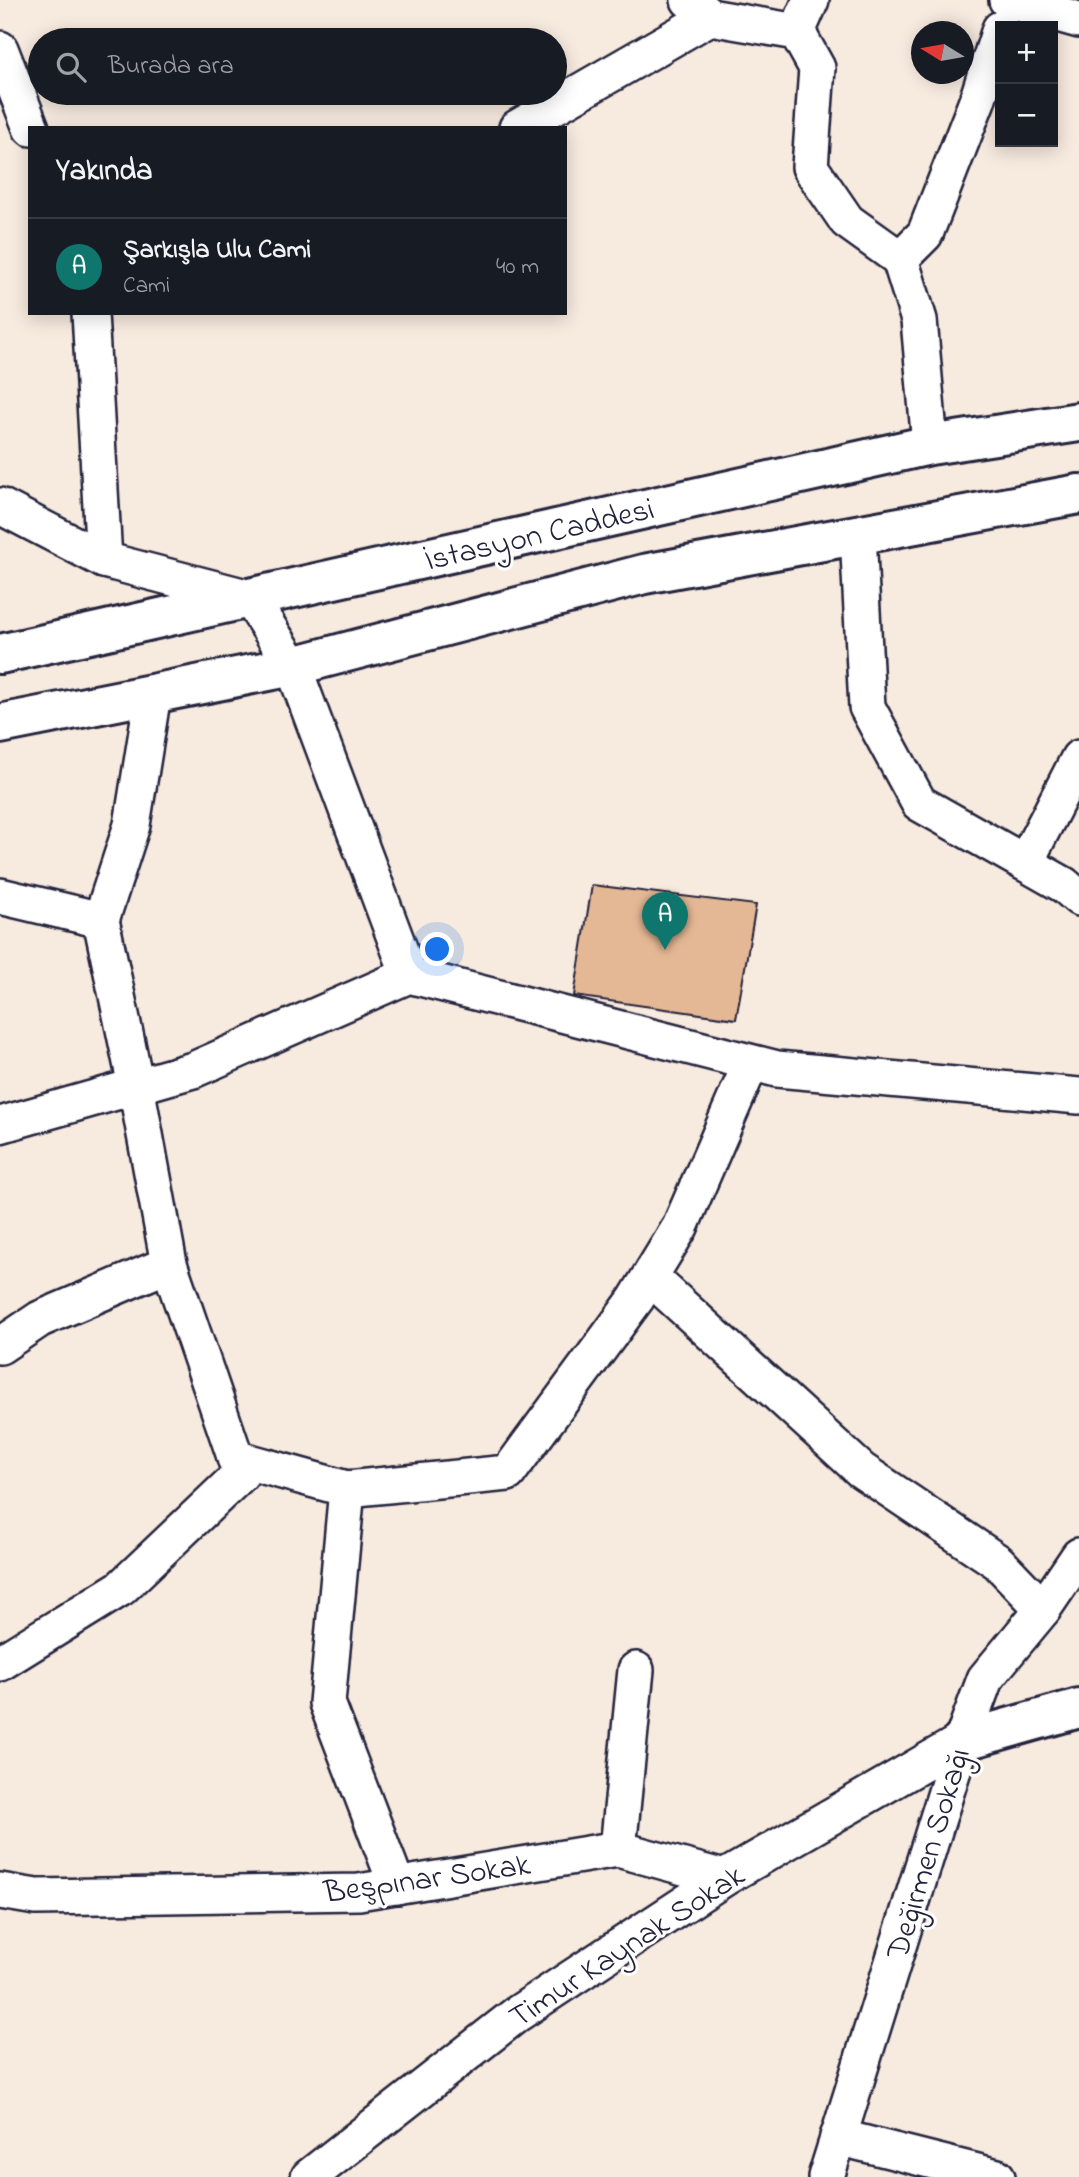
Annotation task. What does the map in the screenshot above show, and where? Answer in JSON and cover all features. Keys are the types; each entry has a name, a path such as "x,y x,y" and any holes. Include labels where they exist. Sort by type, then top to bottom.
{"main road":[{"name":"İstasyon Caddesi","path":"0,654 930,445 1079,422"},
{"name":"İstasyon Caddesi","path":"0,724 293,666 644,573 1079,494"},
{"path":"962,1741 1079,1708"}],"street":[{"path":"797,32 811,0"},
{"path":"567,95 699,8 797,32 817,68 810,167 847,222 900,259 919,320 930,445"},
{"path":"900,259 925,234 977,101 1004,14 1079,20"},
{"path":"0,49 30,126"},
{"path":"520,126 552,105"},
{"path":"90,315 104,560"},
{"path":"0,506 104,560 250,598 293,666 409,975"},
{"path":"858,534 867,707 919,803 1064,885 1079,898"},
{"path":"0,1663 121,1588 241,1474 169,1264 136,1086 101,920 132,825 153,694"},
{"path":"1025,863 1079,758"},
{"path":"0,896 101,920"},
{"path":"0,1125 193,1070 409,975 777,1069 1079,1096"},
{"path":"235,1458 348,1489 508,1473 636,1299 680,1227 751,1063"},
{"path":"0,1346 40,1320 169,1264"},
{"path":"650,1277 861,1470 998,1562 1042,1609"},
{"path":"348,1489 327,1703 397,1886"},
{"name":"Değirmen Sokağı","path":"826,2177 962,1741 985,1679 1042,1609 1079,1556"},
{"path":"618,1849 636,1670"},
{"name":"Timur Kaynak Sokak","path":"309,2177 517,2014 724,1878 962,1741"},
{"name":"Beşpınar Sokak","path":"0,1891 36,1897 359,1892 618,1849 724,1878"},
{"path":"838,2137 997,2177"}],"building":[{"path":"592,885 756,905 736,1019 574,996"}],"place":[{"name":"Şarkışla Ulu Cami","path":"665,950"}]}
